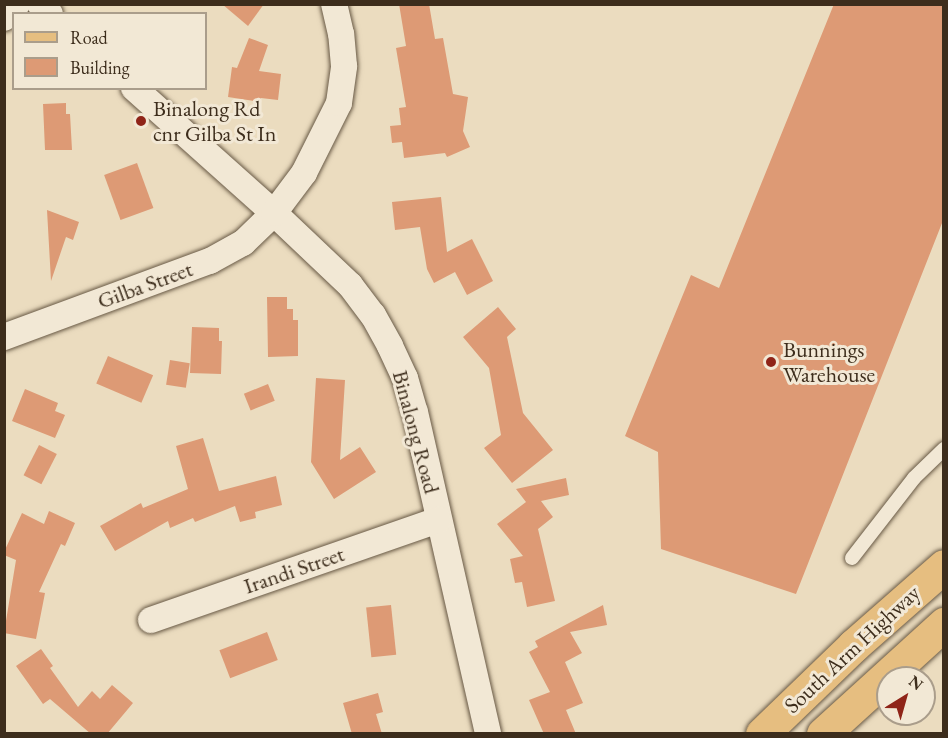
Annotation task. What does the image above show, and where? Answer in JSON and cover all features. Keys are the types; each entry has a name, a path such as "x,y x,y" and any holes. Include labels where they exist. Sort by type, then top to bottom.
{"main road":[{"name":"South Arm Highway","path":"762,734 853,646 944,566"},
{"name":"South Arm Highway","path":"823,734 944,624"}],"street":[{"path":"4,18 17,4"},
{"name":"Gilba Street","path":"4,337 210,261 243,243 274,213 304,173 339,104 344,66 341,34 334,4"},
{"name":"Binalong Road","path":"136,90 274,213 350,285 373,315 390,346 405,378 415,412 488,734"},
{"name":"Irandi Street","path":"151,621 438,520"}],"lane":[{"path":"852,558 914,478 944,449"}],"building":[{"path":"222,4 264,4 248,26"},
{"path":"399,4 429,4 435,39 443,38 453,94 468,97 463,131 470,147 447,157 445,153 404,158 402,142 392,143 390,126 401,125 399,108 406,107 396,48 406,46"},
{"name":"Bunnings Warehouse","path":"834,4 944,4 944,218 796,594 661,549 658,452 625,436 691,275 719,288"},
{"path":"249,38 268,45 259,71 281,74 278,100 261,98 261,102 228,97 232,67 237,68"},
{"path":"66,103 66,114 70,114 72,150 45,150 43,104"},
{"path":"137,163 153,208 121,220 104,175"},
{"path":"441,197 447,252 472,239 493,281 467,295 455,272 434,283 427,269 420,227 395,230 392,202"},
{"path":"47,210 79,222 73,240 66,237 51,281"},
{"path":"267,297 287,297 287,309 293,309 293,320 298,320 298,356 268,357"},
{"path":"498,307 516,329 507,337 523,413 553,450 512,483 484,448 501,435 489,368 463,337"},
{"path":"192,327 219,328 219,341 222,341 221,374 190,373"},
{"path":"108,356 153,375 141,403 96,384"},
{"path":"170,360 190,363 186,388 166,385"},
{"path":"316,378 345,380 340,460 360,447 376,472 334,499 311,462"},
{"path":"268,384 275,401 251,410 244,394"},
{"path":"25,389 58,403 55,411 65,415 55,438 12,421"},
{"path":"203,438 219,491 276,476 282,505 255,512 256,518 240,522 235,506 195,522 193,518 170,528 168,521 115,551 100,526 141,503 143,508 188,489 176,446"},
{"path":"39,445 57,454 41,484 24,475"},
{"path":"566,478 569,495 541,501 553,517 538,529 555,601 527,607 522,582 515,583 510,559 523,556 497,524 526,502 516,489"},
{"path":"49,511 75,523 65,546 61,544 39,592 45,593 36,639 4,633 16,560 4,555 4,552 22,513 44,524"},
{"path":"391,605 396,655 371,657 366,608"},
{"path":"603,605 607,625 570,632 582,653 565,662 583,703 566,710 576,734 544,734 529,700 550,692 529,652 538,647 535,641"},
{"path":"267,632 278,660 230,678 219,650"},
{"path":"41,649 53,666 50,668 78,707 92,691 100,699 112,685 133,703 107,734 91,734 50,699 43,704 16,666"},
{"path":"378,693 383,712 376,714 382,734 352,734 343,703"}],"place":[{"name":"Binalong Rd cnr Gilba St In","path":"141,121"},
{"name":"Bunnings Warehouse","path":"771,362"}]}
